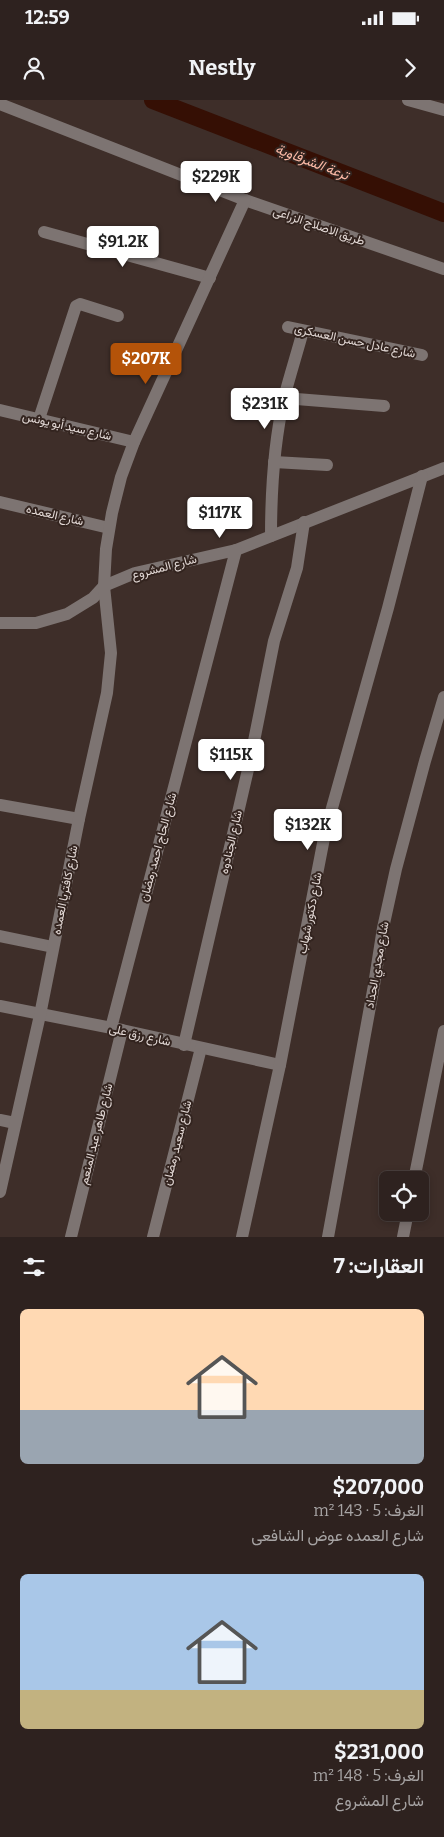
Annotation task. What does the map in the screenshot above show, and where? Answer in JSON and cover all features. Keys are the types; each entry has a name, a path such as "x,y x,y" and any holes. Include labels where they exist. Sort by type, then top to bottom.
{"street":[{"path":"408,100 444,110"},
{"name":"طريق الاصلاح الزراعى","path":"0,104 245,200 444,269"},
{"name":"شارع كافتريا العمده","path":"0,1192 40,1015 79,819 107,693 110,669 110,635 104,586 110,528 121,477 134,442 245,200"},
{"path":"44,232 210,278"},
{"path":"39,419 76,306 80,304 118,316"},
{"name":"شارع عادل حسن العسكرى","path":"288,327 422,355"},
{"path":"271,536 274,462 284,398 303,330"},
{"path":"284,398 384,406"},
{"name":"شارع سيد أبو يونس","path":"0,410 134,442"},
{"path":"274,462 327,465"},
{"name":"شارع المشروع","path":"0,623 36,623 67,614 93,598 104,586 135,573 236,550 444,468"},
{"name":"شارع دكتور شهاب","path":"242,1237 280,1065 325,833 388,608 422,476"},
{"name":"شارع العمده","path":"0,502 110,528"},
{"name":"شارع الجنادوه","path":"184,1044 250,761 274,641 297,568 304,522"},
{"name":"شارع الحاج احمد رمضان","path":"116,1029 236,550"},
{"name":"شارع مجدي الحداد","path":"328,1237 383,928 424,761 444,697"},
{"path":"0,805 79,819"},
{"path":"0,936 53,947"},
{"name":"شارع رزق على","path":"0,1006 280,1065"},
{"name":"شارع طاهر عبد المنعم","path":"71,1237 116,1029"},
{"path":"416,1171 444,1031"},
{"name":"شارع سعيد رمضان","path":"153,1237 201,1048"},
{"path":"0,1120 15,1123"},
{"path":"403,1237 406,1221"}],"waterway":[{"name":"ترعة الشرقاوية","path":"153,100 444,213"}]}
